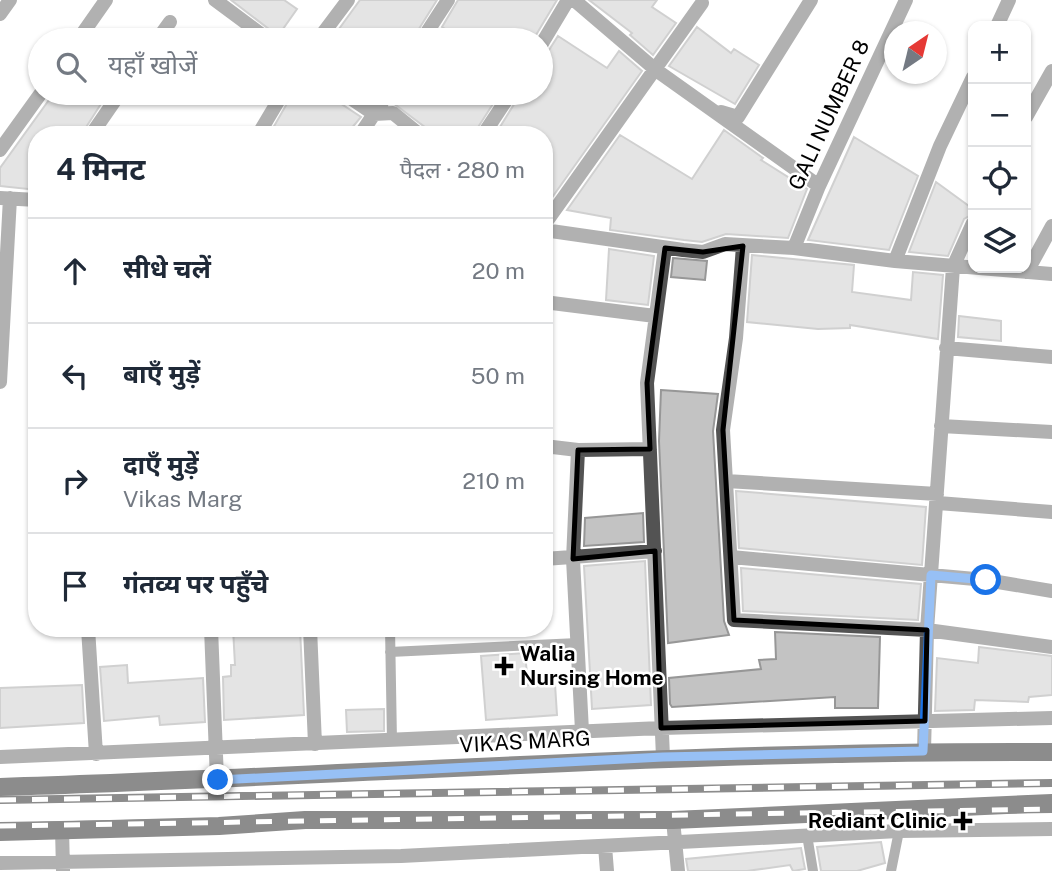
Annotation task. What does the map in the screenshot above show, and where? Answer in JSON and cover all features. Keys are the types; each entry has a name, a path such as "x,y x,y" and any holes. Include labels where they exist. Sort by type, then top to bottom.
{"main road":[{"name":"VIKAS MARG","path":"0,787 218,780 663,757 923,751 1052,752"},
{"path":"0,832 219,826 305,820 673,820 1052,803"}],"street":[{"path":"0,14 10,0"},
{"path":"86,28 106,0"},
{"path":"215,0 253,28"},
{"path":"327,28 348,0"},
{"path":"430,28 447,0"},
{"path":"551,28 568,0"},
{"path":"574,0 656,70 819,186"},
{"path":"711,109 738,117 811,0"},
{"name":"GALI NUMBER 8","path":"794,248 819,186 906,0"},
{"path":"999,21 1009,0"},
{"path":"553,213 702,3"},
{"path":"166,28 170,22"},
{"path":"1031,108 1052,71"},
{"path":"895,261 940,146 970,84"},
{"path":"0,150 32,105"},
{"path":"97,126 112,105"},
{"path":"263,126 276,105"},
{"path":"361,105 374,114 393,113 409,126"},
{"path":"365,126 380,105"},
{"path":"489,126 504,105"},
{"path":"0,382 5,198 28,199"},
{"path":"1031,265 1052,226"},
{"path":"553,231 703,252 725,244 794,248 968,268"},
{"path":"923,751 927,630 953,267 968,234"},
{"path":"743,246 736,338 723,430 734,620 927,630 1052,647"},
{"path":"663,757 648,383 665,248"},
{"path":"1031,272 1052,274"},
{"path":"553,303 655,316"},
{"path":"946,348 1052,357"},
{"path":"941,426 1052,432"},
{"path":"553,447 578,450 650,449"},
{"path":"578,450 573,559 582,731"},
{"path":"726,481 937,498 1052,512"},
{"path":"553,559 655,551"},
{"path":"730,557 931,575 1052,591"},
{"path":"89,637 96,754"},
{"path":"211,637 218,780"},
{"path":"310,637 315,744"},
{"path":"0,757 661,728 1052,718"},
{"path":"673,820 678,871"},
{"path":"62,829 63,866"},
{"path":"0,863 63,866 279,864 807,835 1052,829"},
{"path":"605,846 607,871"}],"lane":[{"path":"390,637 392,741"},
{"path":"390,652 578,643"},
{"path":"891,871 899,831"},
{"path":"807,835 813,871"}],"highlighted area":[{"path":"743,246 723,430 734,620 927,630 925,721 661,728 655,551 573,559 578,450 650,449 647,383 665,248 703,252"}],"building":[{"path":"231,0 284,0 297,9 284,28 268,28"},
{"path":"360,0 437,0 420,28 340,28"},
{"path":"458,0 557,0 540,28 442,27"},
{"path":"589,0 657,0 652,7 676,23 653,55 630,35 632,33"},
{"path":"697,27 731,53 734,49 759,65 735,104 669,66"},
{"path":"558,36 607,68 619,51 642,71 553,196 553,126 501,126 514,105 553,105 553,44"},
{"path":"45,105 100,105 87,126 30,126"},
{"path":"286,105 343,105 361,117 354,126 274,126"},
{"path":"396,105 492,105 479,126 423,126"},
{"path":"28,129 28,189 0,186 0,168"},
{"path":"724,130 763,158 761,160 807,189 788,238 726,234 702,242 684,240 610,230 611,218 567,210 620,135 692,179"},
{"path":"854,137 918,176 889,250 808,240"},
{"path":"936,182 968,205 968,217 964,219 948,256 909,252"},
{"path":"609,249 654,256 648,305 606,300"},
{"path":"752,255 854,265 852,292 911,300 913,272 943,275 938,339 850,325 850,328 818,329 747,322"},
{"path":"673,258 707,261 705,280 671,277"},
{"path":"959,316 1001,321 1001,341 958,337"},
{"path":"661,390 718,394 713,431 724,621 729,635 668,643 659,441"},
{"path":"736,491 926,507 922,565 739,548"},
{"path":"643,513 644,542 584,546 585,518"},
{"path":"645,561 651,705 592,709 584,566"},
{"path":"741,568 921,584 918,620 743,611"},
{"path":"775,632 880,637 878,708 835,708 835,697 672,707 669,678 761,669 759,660 776,659"},
{"path":"233,637 300,637 304,715 224,720 223,677 231,676 231,665 235,665"},
{"path":"979,647 1052,656 1052,695 1029,697 1028,702 975,700 974,710 935,711 937,658 978,663"},
{"name":"Walia Nursing Home","path":"525,653 528,685 555,684 557,715 486,720 481,656"},
{"path":"127,665 128,683 203,678 205,722 160,725 159,716 104,721 100,667"},
{"path":"82,685 84,723 0,728 0,688"},
{"path":"384,709 384,731 347,732 346,710"},
{"path":"881,842 885,863 857,871 821,871 817,847"},
{"path":"801,848 805,869 793,871 790,865 747,871 688,871 686,859"}],"railway":[{"path":"0,800 1052,783"},
{"path":"0,826 1052,809"}],"place":[{"name":"Walia Nursing Home","path":"504,666"},
{"name":"Rediant Clinic","path":"963,821"}],"route":[{"path":"218,780 663,757 923,751 931,575 986,580"}]}
